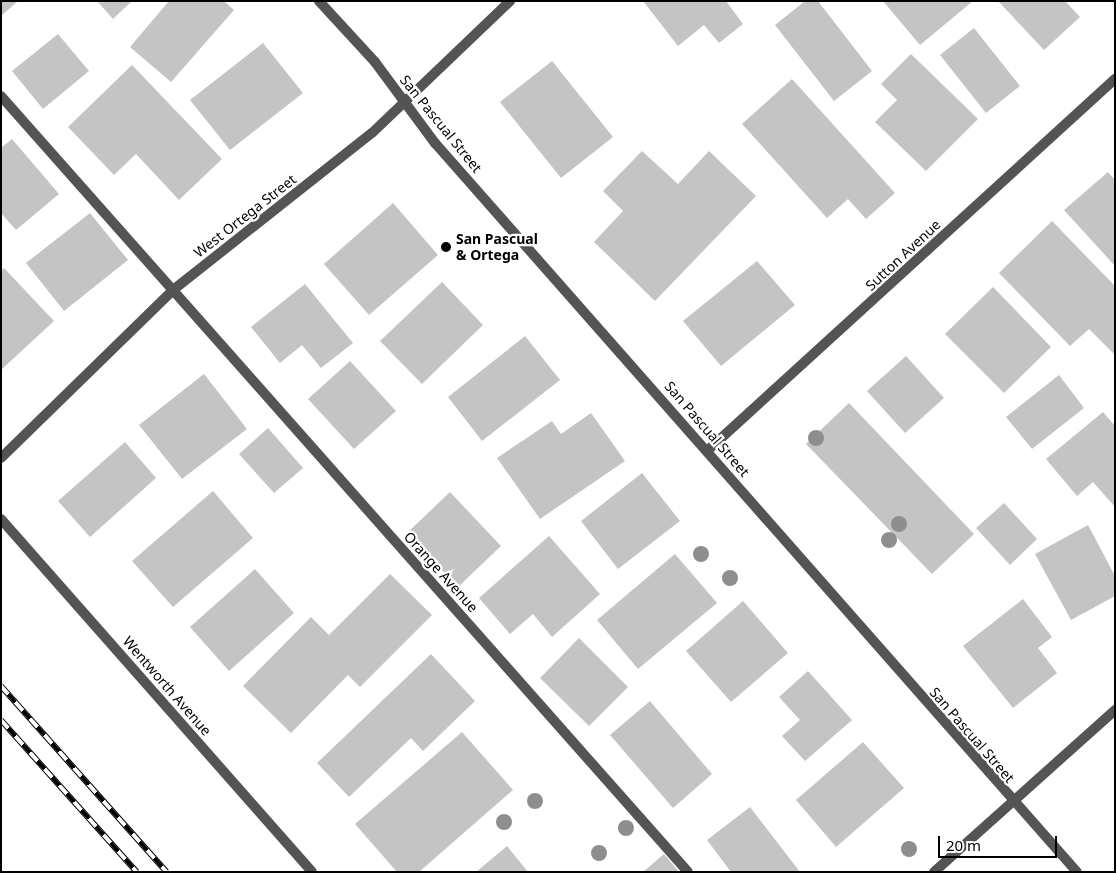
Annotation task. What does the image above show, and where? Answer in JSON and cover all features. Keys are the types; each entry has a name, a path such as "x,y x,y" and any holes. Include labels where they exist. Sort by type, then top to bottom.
{"street":[{"name":"San Pascual Street","path":"319,1 374,62 402,102 708,450 1010,800 1077,872"},
{"name":"West Ortega Street","path":"1,458 173,290 356,146 510,1"},
{"name":"Sutton Avenue","path":"708,450 1115,79"},
{"name":"Orange Avenue","path":"1,96 688,872"},
{"name":"Wentworth Avenue","path":"1,519 312,872"},
{"path":"934,872 1010,800 1115,710"}],"building":[{"path":"1,1 18,1 1,16"},
{"path":"97,1 132,1 113,19"},
{"path":"169,1 224,1 234,10 171,82 130,47"},
{"path":"643,1 726,1 743,24 719,43 704,25 678,46"},
{"path":"805,1 818,1 872,71 834,101 775,25"},
{"path":"883,1 973,1 920,45"},
{"path":"998,1 1065,1 1080,17 1044,50"},
{"path":"974,28 1020,86 986,113 940,55"},
{"path":"58,34 89,71 43,109 12,71"},
{"path":"263,43 303,93 230,150 190,100"},
{"path":"911,54 978,119 926,171 875,122 897,100 881,84"},
{"path":"552,61 613,137 561,178 500,102"},
{"path":"132,65 222,159 179,200 136,154 114,175 68,127"},
{"path":"792,79 895,193 866,219 848,199 827,218 742,124"},
{"path":"12,139 59,194 16,230 1,213 1,148"},
{"path":"642,151 678,184 709,151 756,196 655,301 594,242 623,211 603,191"},
{"path":"1108,172 1115,180 1115,266 1064,210"},
{"path":"393,203 438,255 369,315 324,264"},
{"path":"90,213 128,260 64,311 26,263"},
{"path":"1052,221 1115,286 1114,354 1089,329 1070,346 999,273"},
{"path":"757,261 795,305 721,366 683,321"},
{"path":"4,268 54,321 1,370 1,271"},
{"path":"442,282 483,325 422,384 380,341"},
{"path":"305,284 353,343 321,368 302,345 280,363 251,327"},
{"path":"993,287 1051,347 1004,393 945,334"},
{"path":"525,336 560,380 482,441 448,397"},
{"path":"906,356 944,398 905,433 867,391"},
{"path":"350,361 396,411 354,449 308,399"},
{"path":"204,374 247,429 182,479 139,425"},
{"path":"1059,375 1084,408 1032,449 1006,417"},
{"path":"849,403 974,534 932,574 806,444"},
{"path":"1103,412 1115,426 1115,507 1093,482 1077,496 1046,459"},
{"path":"591,413 625,461 540,519 497,458 552,421 561,434"},
{"path":"268,428 303,468 274,493 239,454"},
{"path":"125,442 156,478 90,537 58,501"},
{"path":"642,473 680,521 618,569 581,521"},
{"path":"213,491 253,538 173,607 132,561"},
{"path":"450,492 501,546 458,587 407,533"},
{"path":"1004,503 1037,539 1010,565 976,528"},
{"path":"1088,525 1115,576 1115,596 1071,620 1035,554"},
{"path":"549,536 600,594 552,637 533,614 510,634 479,598"},
{"path":"675,554 717,603 638,669 597,620"},
{"path":"255,569 294,613 229,671 190,627"},
{"path":"390,574 432,615 360,687 348,675 291,733 243,686 311,617 329,635"},
{"path":"1023,599 1052,637 1038,648 1057,673 1013,708 963,646"},
{"path":"743,601 788,653 731,702 686,651"},
{"path":"579,638 628,687 589,726 540,678"},
{"path":"431,654 475,701 423,751 411,738 349,797 317,763"},
{"path":"808,671 852,720 805,761 782,736 800,720 779,697"},
{"path":"650,701 712,774 673,808 610,735"},
{"path":"462,732 513,790 419,872 397,872 355,824"},
{"path":"863,742 904,788 836,847 796,800"},
{"path":"750,807 800,872 731,872 707,840"},
{"path":"507,846 528,872 476,872"},
{"path":"664,854 679,872 643,872"}],"railway":[{"path":"1,686 167,872"},
{"path":"1,720 137,872"}],"place":[{"name":"San Pascual & Ortega","path":"446,247"}]}
